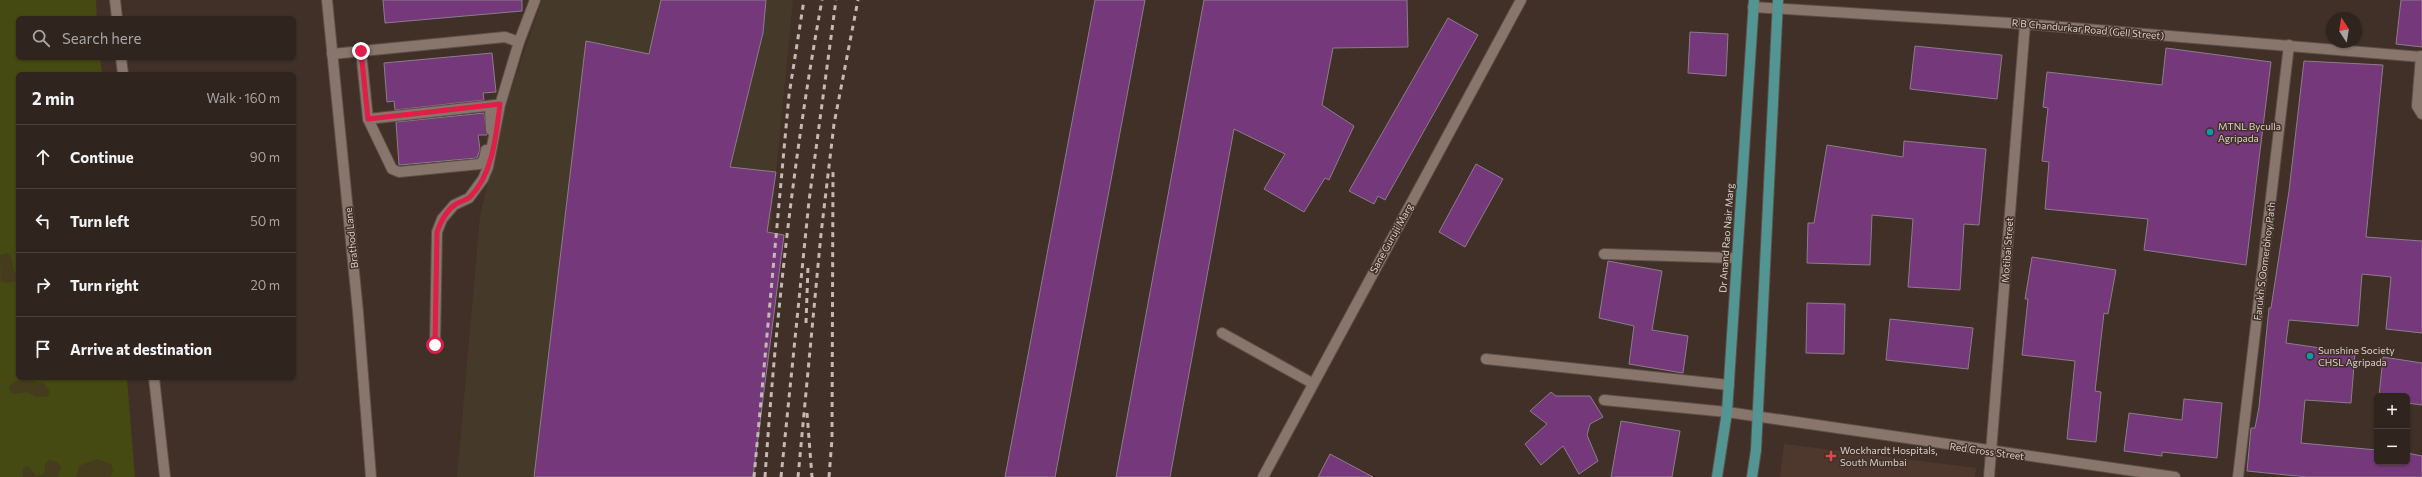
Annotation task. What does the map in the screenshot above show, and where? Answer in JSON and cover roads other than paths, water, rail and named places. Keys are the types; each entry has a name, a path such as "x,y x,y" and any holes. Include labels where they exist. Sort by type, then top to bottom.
{"main road":[{"name":"Dr Anand Rao Nair Marg","path":"1717,477 1727,412 1753,4"},
{"path":"1752,477 1758,417 1778,4"}],"street":[{"path":"115,0 117,16"},
{"name":"Brathod Lane","path":"327,0 358,312 372,477"},
{"path":"361,51 368,119 392,170 399,172 480,164 484,160 495,105 535,0"},
{"name":"Sane Guruji Marg","path":"1263,477 1312,382 1521,0"},
{"name":"R B Chandurkar Road (Gell Street)","path":"1753,4 1778,4 2421,57"},
{"name":"Motibai Street","path":"1989,477 2025,24"},
{"path":"332,54 505,37 519,42"},
{"name":"Farukh S Oomerbhoy Path","path":"2238,477 2289,45"},
{"path":"2421,57 2417,106 2422,114"},
{"path":"121,60 123,72"},
{"path":"368,119 495,105"},
{"path":"435,345 437,232 442,219 454,205 469,198 483,179 488,167 495,105"},
{"path":"1604,254 1737,258"},
{"path":"1222,333 1312,382"},
{"path":"1486,359 1729,385"},
{"path":"154,380 165,477"},
{"name":"Red Cross Street","path":"1604,400 1727,412 1992,452 2175,477"}],"railway":[{"path":"754,477 789,95 804,0"},
{"path":"765,477 774,357 794,178 802,119 822,0"},
{"path":"781,477 809,201 836,0"},
{"path":"798,477 821,234 834,124 858,0"},
{"path":"829,477 832,439 833,172"},
{"path":"806,323 808,267"},
{"path":"807,413 812,477"}],"place":[{"name":"MTNL Byculla Agripada","path":"2210,132"},
{"name":"Sunshine Society CHSL Agripada","path":"2310,356"},
{"name":"Wockhardt Hospitals, South Mumbai","path":"1831,456"}]}
